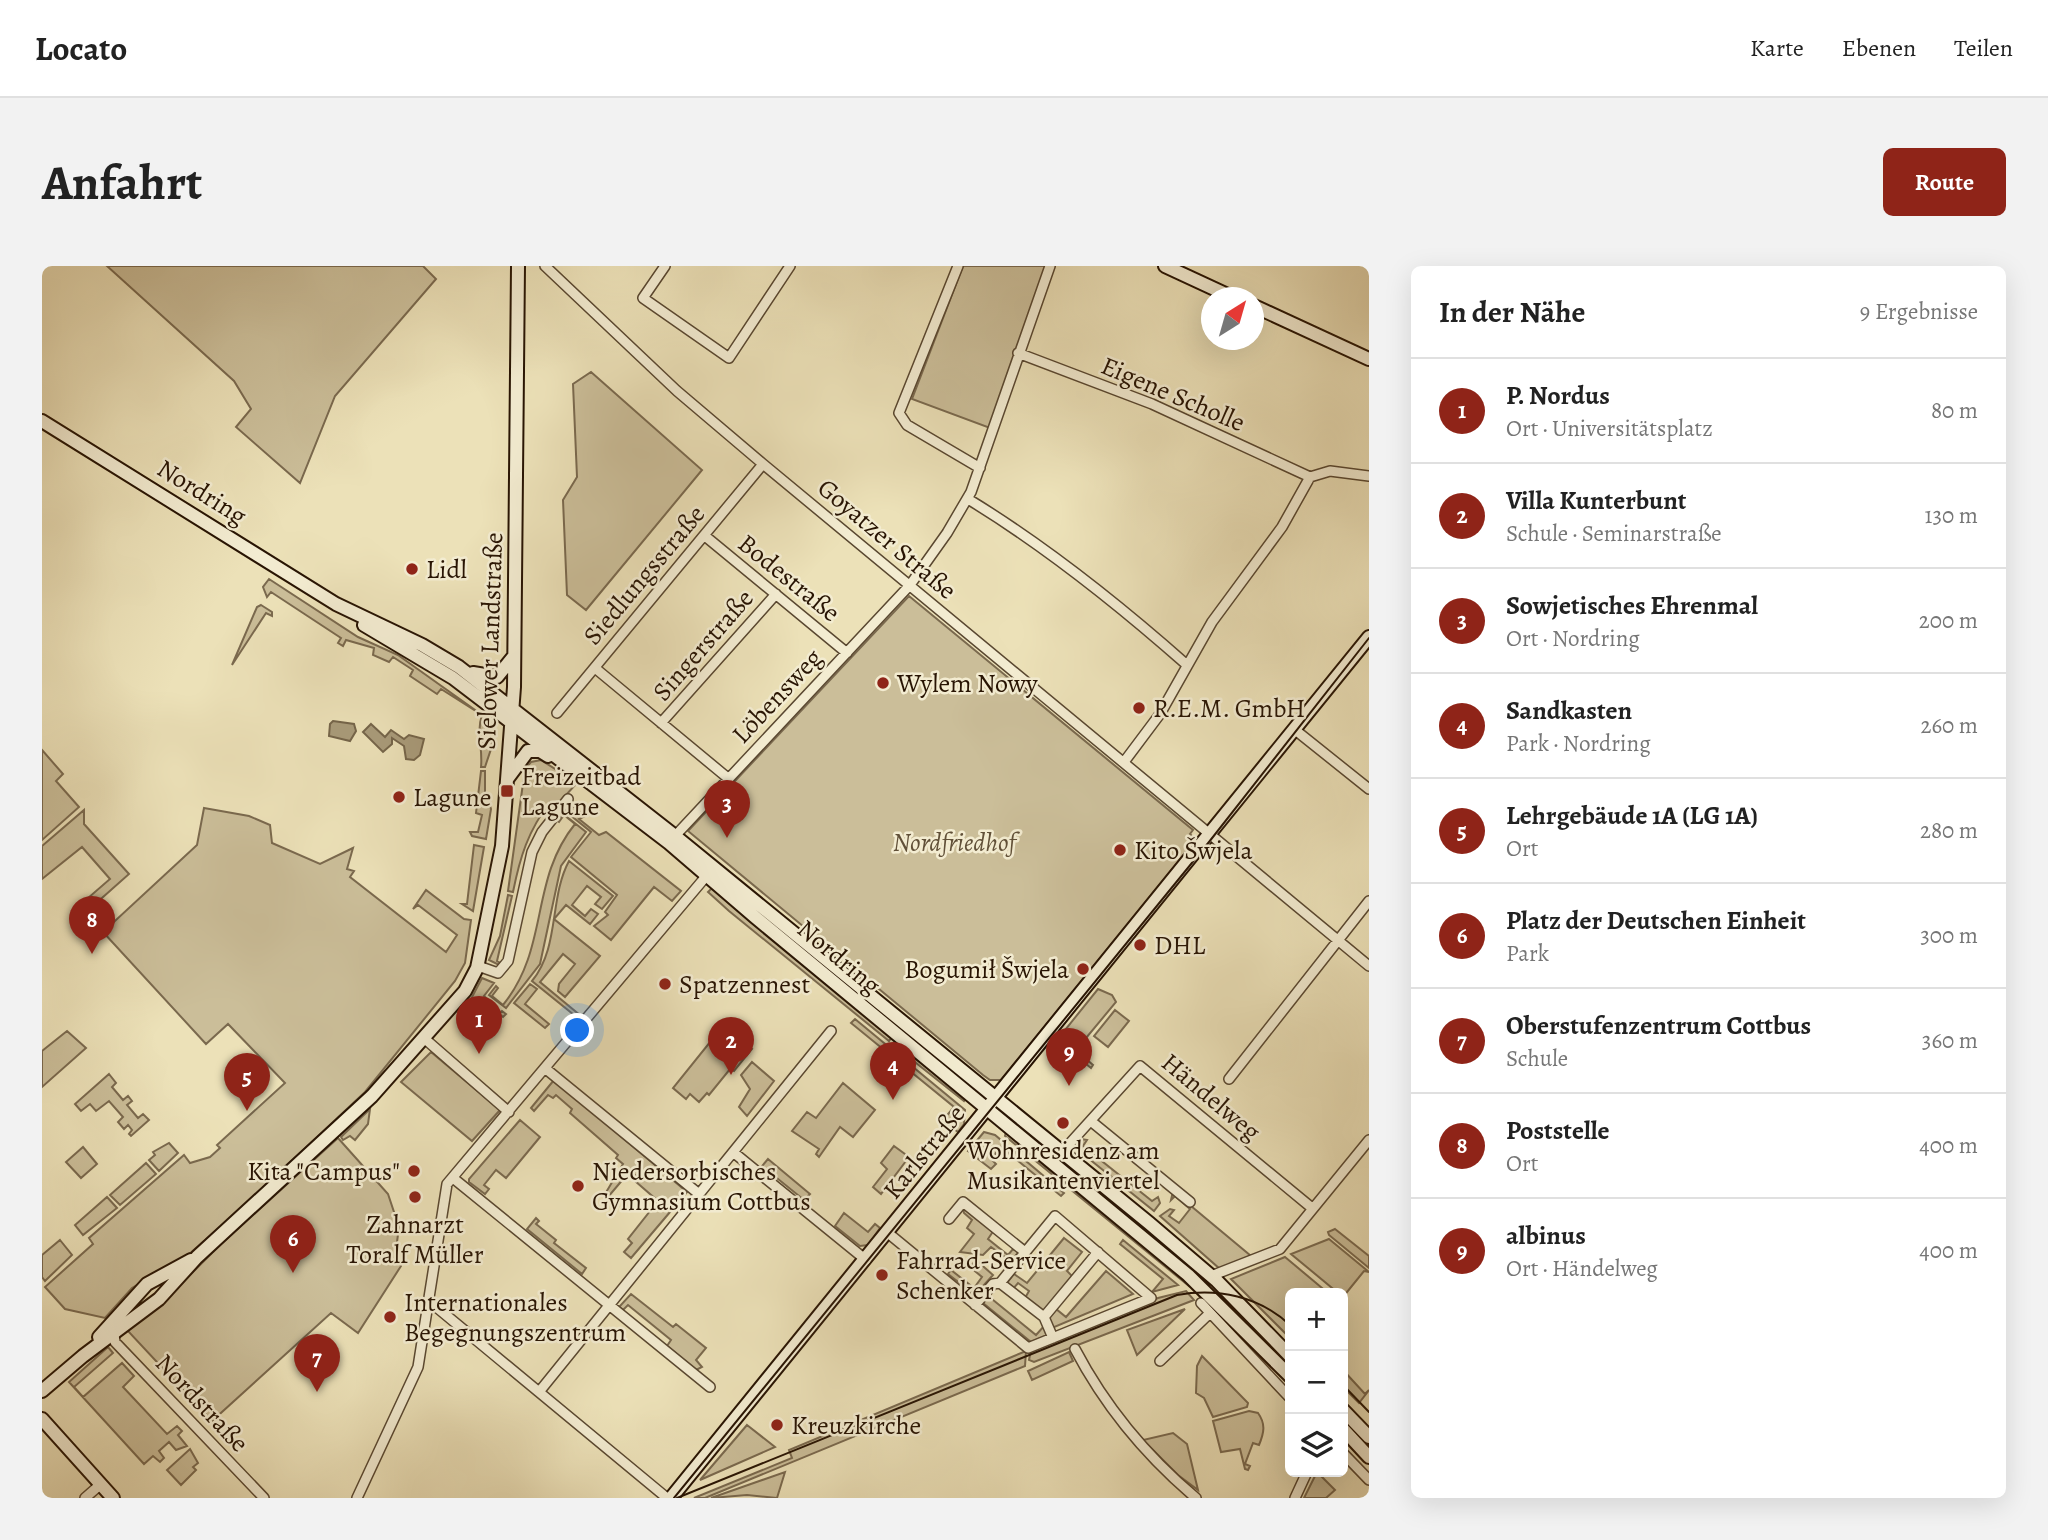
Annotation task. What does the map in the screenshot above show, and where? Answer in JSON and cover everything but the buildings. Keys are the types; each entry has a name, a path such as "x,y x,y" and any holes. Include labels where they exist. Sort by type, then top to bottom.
{"main road":[{"name":"Sielower Landstraße","path":"197,1257 344,1123 425,1039 465,991 478,966 502,846 508,778 518,561 518,266"},
{"path":"1165,266 1179,269 1213,287"},
{"path":"1264,311 1369,359"},
{"name":"Nordring","path":"42,421 336,604 422,645 458,667 576,772 708,874 755,917 1195,1281 1285,1371"},
{"name":"Nordring","path":"336,604 353,619 511,716 675,836 1211,1276 1285,1351"},
{"name":"Karlstraße","path":"669,1498 988,1110 1369,637"},
{"path":"458,667 489,678 496,677 506,670 514,656"},
{"path":"508,778 520,758 530,750 545,754 576,772"},
{"path":"42,1391 83,1356 159,1299 197,1257"},
{"path":"83,1356 135,1294 161,1275 197,1257"},
{"path":"1195,1281 1211,1276"},
{"path":"1347,1414 1369,1437"},
{"path":"42,1419 113,1498"},
{"path":"1348,1434 1369,1457"}],"street":[{"name":"Goyatzer Straße","path":"545,266 677,391 1369,966"},
{"path":"665,266 643,298 729,358 790,266"},
{"path":"958,266 899,413 907,425 979,468"},
{"path":"910,585 968,499 1050,266"},
{"name":"Eigene Scholle","path":"1018,353 1152,404 1310,477"},
{"name":"Siedlungsstraße","path":"557,713 763,464"},
{"path":"1124,762 1160,714 1212,622 1282,527 1310,477 1330,471 1369,476"},
{"path":"968,499 1032,539 1187,664"},
{"name":"Bodestraße","path":"705,536 847,653"},
{"name":"Löbensweg","path":"675,836 910,585"},
{"name":"Singerstraße","path":"661,723 776,594"},
{"path":"595,668 729,779"},
{"path":"1294,729 1369,789"},
{"path":"478,966 498,973 508,961 532,852 542,832 568,799"},
{"path":"357,1498 416,1372 447,1184 708,874"},
{"path":"1229,1079 1369,901"},
{"path":"539,1392 831,1031"},
{"path":"425,1039 509,1112"},
{"name":"Händelweg","path":"1062,1152 1140,1066 1312,1208"},
{"path":"546,1069 699,1194"},
{"path":"1092,1122 1190,1202"},
{"path":"1211,1276 1280,1249 1369,1140"},
{"path":"733,1152 866,1260"},
{"path":"453,1178 710,1387"},
{"path":"949,1219 963,1202 1025,1252"},
{"path":"888,1233 975,1305 1028,1348 1151,1298 1055,1216 1000,1283 993,1284 975,1305"},
{"path":"1044,1317 1098,1252"},
{"path":"1000,1283 1044,1317 1053,1338"},
{"path":"429,1301 669,1498"},
{"path":"1201,1303 1285,1393"},
{"path":"1160,1361 1210,1313"},
{"name":"Nordstraße","path":"114,1334 116,1342 123,1350 264,1498"},
{"path":"1075,1349 1093,1384 1118,1420 1146,1453 1196,1498"},
{"path":"1348,1458 1369,1480"},
{"path":"1295,1498 1305,1477"},
{"path":"85,1498 101,1484"}],"green space":[{"path":"107,266 423,266 436,279 335,396 300,483 236,427 251,409 234,381"},
{"path":"963,266 1046,266 990,428 912,399"},
{"path":"591,372 702,470 586,610 567,595 563,500 577,477 573,384"},
{"path":"269,579 358,637 398,655 482,715 441,689 437,694 410,676 413,670 393,657 389,662 373,655 374,648 346,640 343,646 338,643 341,638 271,592 267,597 263,587"},
{"name":"Nordfriedhof","path":"909,596 1193,830 1190,834 1196,840 1001,1080 990,1080 983,1075 688,831"},
{"path":"261,605 272,612 272,616 266,613 232,665 257,607"},
{"path":"482,715 489,720 495,732 491,732 492,746 485,767 481,767"},
{"path":"42,750 63,774 56,781 79,807 42,840"},
{"path":"541,760 577,783 556,806 550,802 542,813 526,845 513,892 508,891 525,769 531,762"},
{"path":"481,771 485,771 485,801 489,802 491,809 486,839 472,836 470,832 478,832 482,815 476,813"},
{"path":"569,803 585,816 579,819 599,835 606,832 681,891 672,901 654,887 611,940 594,926 608,915 605,912 617,895 571,857 591,832 564,810"},
{"path":"204,808 249,816 270,825 272,843 320,864 353,848 347,869 354,871 350,877 446,952 457,935 418,905 413,909 426,890 464,919 471,920 465,963 455,981 365,1092 188,1255 132,1288 105,1318 65,1309 45,1287 93,1244 89,1238 184,1155 190,1163 210,1157 220,1148 217,1145 285,1083 228,1024 206,1044 103,932 197,845"},
{"path":"84,810 84,824 129,874 94,905 88,898 110,879 82,847 42,879 42,846"},
{"path":"562,813 586,832 561,866 540,964 506,1008 489,995 496,986 498,988 492,996 503,1005 518,983 528,960 551,868 575,824 564,815 559,822 556,820"},
{"path":"474,845 484,847 473,911 462,904 467,904"},
{"path":"569,861 613,896 602,909 595,904 601,897 587,886 572,905 585,916 591,909 598,914 590,924 566,905 554,919 559,891"},
{"path":"713,887 892,1037 889,1041 729,911 708,892"},
{"path":"508,895 512,896 497,961 502,964 499,965 489,960 500,936"},
{"path":"554,919 600,956 565,997 558,991 559,984 575,964 563,954 540,982 581,1016 579,1019 532,981 541,968"},
{"path":"482,978 494,983 484,996 488,1000 486,1003 498,1013 481,1000 478,1004 471,999"},
{"path":"530,984 537,989 525,1004 549,1024 545,1028 514,1003"},
{"path":"1098,989 1112,995 1116,1002 1081,1044 1084,1047 1079,1053 1093,1065 1091,1068 1057,1040"},
{"path":"1115,1010 1129,1021 1108,1047 1094,1036"},
{"path":"855,1019 965,1110 964,1124 958,1132 943,1120 954,1107 851,1023"},
{"path":"723,1026 752,1049 734,1071 730,1069 709,1095 707,1093 699,1102 690,1094 686,1099 673,1088"},
{"path":"67,1031 86,1048 42,1087 42,1051"},
{"path":"899,1043 966,1098 964,1101 896,1047"},
{"path":"431,1052 500,1110 472,1141 401,1082"},
{"path":"752,1062 774,1081 747,1116 739,1107 750,1089 741,1075"},
{"path":"109,1074 116,1083 112,1087 123,1100 128,1096 132,1101 127,1105 138,1118 143,1114 149,1120 131,1136 129,1134 132,1130 128,1125 124,1129 118,1122 123,1117 109,1101 96,1111 90,1104 81,1111 75,1104"},
{"path":"554,1080 687,1192 631,1258 624,1252 632,1243 628,1239 658,1201 635,1181 637,1177 630,1171 608,1197 605,1194 623,1164 616,1158 618,1155 570,1113 572,1109 556,1095 553,1098 548,1095 534,1111 531,1108"},
{"path":"843,1083 875,1110 853,1137 840,1127 819,1157 816,1154 819,1149 792,1131 807,1112 816,1118"},
{"path":"370,1109 368,1124 355,1140 350,1136 343,1140 341,1137"},
{"path":"520,1120 540,1137 506,1178 496,1170 484,1185 489,1189 485,1194 469,1182 469,1179"},
{"path":"1014,1123 1072,1165 1197,1271 1012,1125"},
{"path":"984,1132 995,1135 1064,1193 1061,1196 1001,1147 991,1159 996,1164 991,1169 968,1151"},
{"path":"1006,1132 1190,1283 1189,1286 1005,1136"},
{"path":"338,1138 388,1194 399,1227 395,1257 401,1266 358,1333 331,1313 212,1421 127,1330 154,1311 220,1245"},
{"path":"1081,1139 1087,1140 1083,1146 1152,1201 1158,1197 1160,1203 1154,1211 1073,1146"},
{"path":"169,1143 178,1153 159,1171 149,1160 155,1155 153,1152"},
{"path":"894,1146 909,1157 881,1194 873,1187 887,1169 881,1163"},
{"path":"83,1147 97,1164 81,1178 66,1162"},
{"path":"768,1159 810,1194 804,1200 762,1166"},
{"path":"146,1163 156,1174 120,1205 110,1195"},
{"path":"1173,1191 1251,1256 1220,1269 1160,1216 1170,1209 1174,1210 1169,1216 1179,1223 1190,1209 1175,1196 1171,1200"},
{"path":"107,1197 117,1208 83,1235 75,1225"},
{"path":"967,1208 994,1230 988,1239 1008,1255 1013,1249 1018,1252 1012,1262 991,1247 983,1255 960,1252 974,1234 967,1228 972,1220 964,1213 963,1209"},
{"path":"844,1213 868,1232 875,1224 880,1228 868,1245 860,1246 835,1226"},
{"path":"536,1218 539,1221 536,1224 556,1240 554,1243 586,1268 582,1274 527,1229"},
{"path":"1335,1229 1369,1256 1369,1268 1329,1235 1328,1232"},
{"path":"1064,1238 1082,1252 1067,1271 1073,1277 1045,1314 1025,1298 1029,1291 1018,1283 1013,1289 1007,1283 1014,1274 1027,1283"},
{"path":"1329,1239 1369,1272 1364,1271 1348,1291 1348,1288 1332,1288 1291,1254"},
{"path":"60,1240 72,1255 45,1281 42,1277 42,1255"},
{"path":"1123,1240 1178,1285 1152,1292 1163,1279 1120,1244"},
{"path":"1285,1257 1322,1288 1285,1288 1285,1333 1231,1279"},
{"path":"976,1260 993,1275 975,1295 948,1274 951,1270 974,1288 982,1277 970,1267"},
{"path":"1106,1271 1133,1294 1052,1328 1048,1319 1056,1309 1066,1317"},
{"path":"1186,1291 1194,1300 1034,1362 1029,1360 1031,1350 1158,1298"},
{"path":"631,1294 673,1327 676,1324 706,1348 696,1360 702,1367 696,1370 667,1346 671,1340 628,1305 623,1310 619,1307"},
{"path":"987,1295 1036,1335 1044,1326 1048,1335 1031,1342 983,1303"},
{"path":"1185,1309 1137,1355 1127,1330"},
{"path":"108,1347 113,1353 74,1387 83,1397 122,1363 134,1376 123,1387 167,1434 177,1426 182,1431 178,1435 187,1446 176,1450 169,1442 159,1451 164,1458 160,1462 153,1456 144,1464 69,1382"},
{"path":"1026,1351 1025,1366 705,1498 694,1498 792,1458 789,1450"},
{"path":"1069,1352 1073,1361 1032,1380 1028,1371"},
{"path":"1202,1356 1248,1403 1247,1407 1213,1417 1204,1398 1196,1393 1197,1366"},
{"path":"1348,1375 1365,1394 1369,1390 1359,1403 1348,1392"},
{"path":"1249,1411 1258,1413 1263,1429 1259,1445 1253,1443 1245,1464 1250,1466 1248,1470 1245,1469 1240,1449 1221,1452 1213,1421"},
{"path":"747,1425 775,1447 700,1480"},
{"path":"1173,1433 1187,1444 1198,1490 1178,1475 1143,1440"},
{"path":"190,1449 198,1463 193,1467 196,1470 181,1485 167,1470"},
{"path":"785,1472 777,1498 747,1495 711,1498"},
{"path":"1314,1477 1322,1477 1335,1490 1326,1498 1304,1498"}],"shaded area":[{"path":"333,721 354,724 356,731 350,741 329,736 330,724"},
{"path":"371,724 385,737 391,730 404,739 409,735 424,739 420,755 414,760 406,759 404,746 392,738 392,744 383,752 363,732"}],"tram line":[{"path":"674,1498 1209,842 1369,638"},
{"path":"677,1498 1177,1295 1208,1293 1237,1296 1265,1307 1285,1321"},
{"path":"1348,1390 1369,1412"}],"place":[{"name":"Lidl","path":"412,569"},
{"name":"Wylem Nowy","path":"883,683"},
{"name":"R.E.M. GmbH","path":"1139,708"},
{"name":"Freizeitbad Lagune","path":"507,791"},
{"name":"Lagune","path":"399,797"},
{"name":"Sowjetisches Ehrenmal","path":"727,838"},
{"name":"Kito Šwjela","path":"1120,850"},
{"name":"DHL","path":"1140,945"},
{"name":"Poststelle","path":"92,954"},
{"name":"Bogumił Šwjela","path":"1083,969"},
{"name":"Spatzennest","path":"665,984"},
{"name":"P. Nordus","path":"479,1054"},
{"name":"Villa Kunterbunt","path":"731,1075"},
{"name":"albinus","path":"1069,1086"},
{"name":"Sandkasten","path":"893,1100"},
{"name":"Lehrgebäude 1A (LG 1A)","path":"247,1111"},
{"name":"Wohnresidenz am Musikantenviertel","path":"1063,1123"},
{"name":"Kita \"Campus\"","path":"414,1171"},
{"name":"Niedersorbisches Gymnasium Cottbus","path":"578,1186"},
{"name":"Zahnarzt Toralf Müller","path":"415,1197"},
{"name":"Platz der Deutschen Einheit","path":"293,1273"},
{"name":"Fahrrad-Service Schenker","path":"882,1275"},
{"name":"Internationales Begegnungszentrum","path":"390,1317"},
{"name":"Oberstufenzentrum Cottbus","path":"317,1392"},
{"name":"Kreuzkirche","path":"777,1425"}]}
